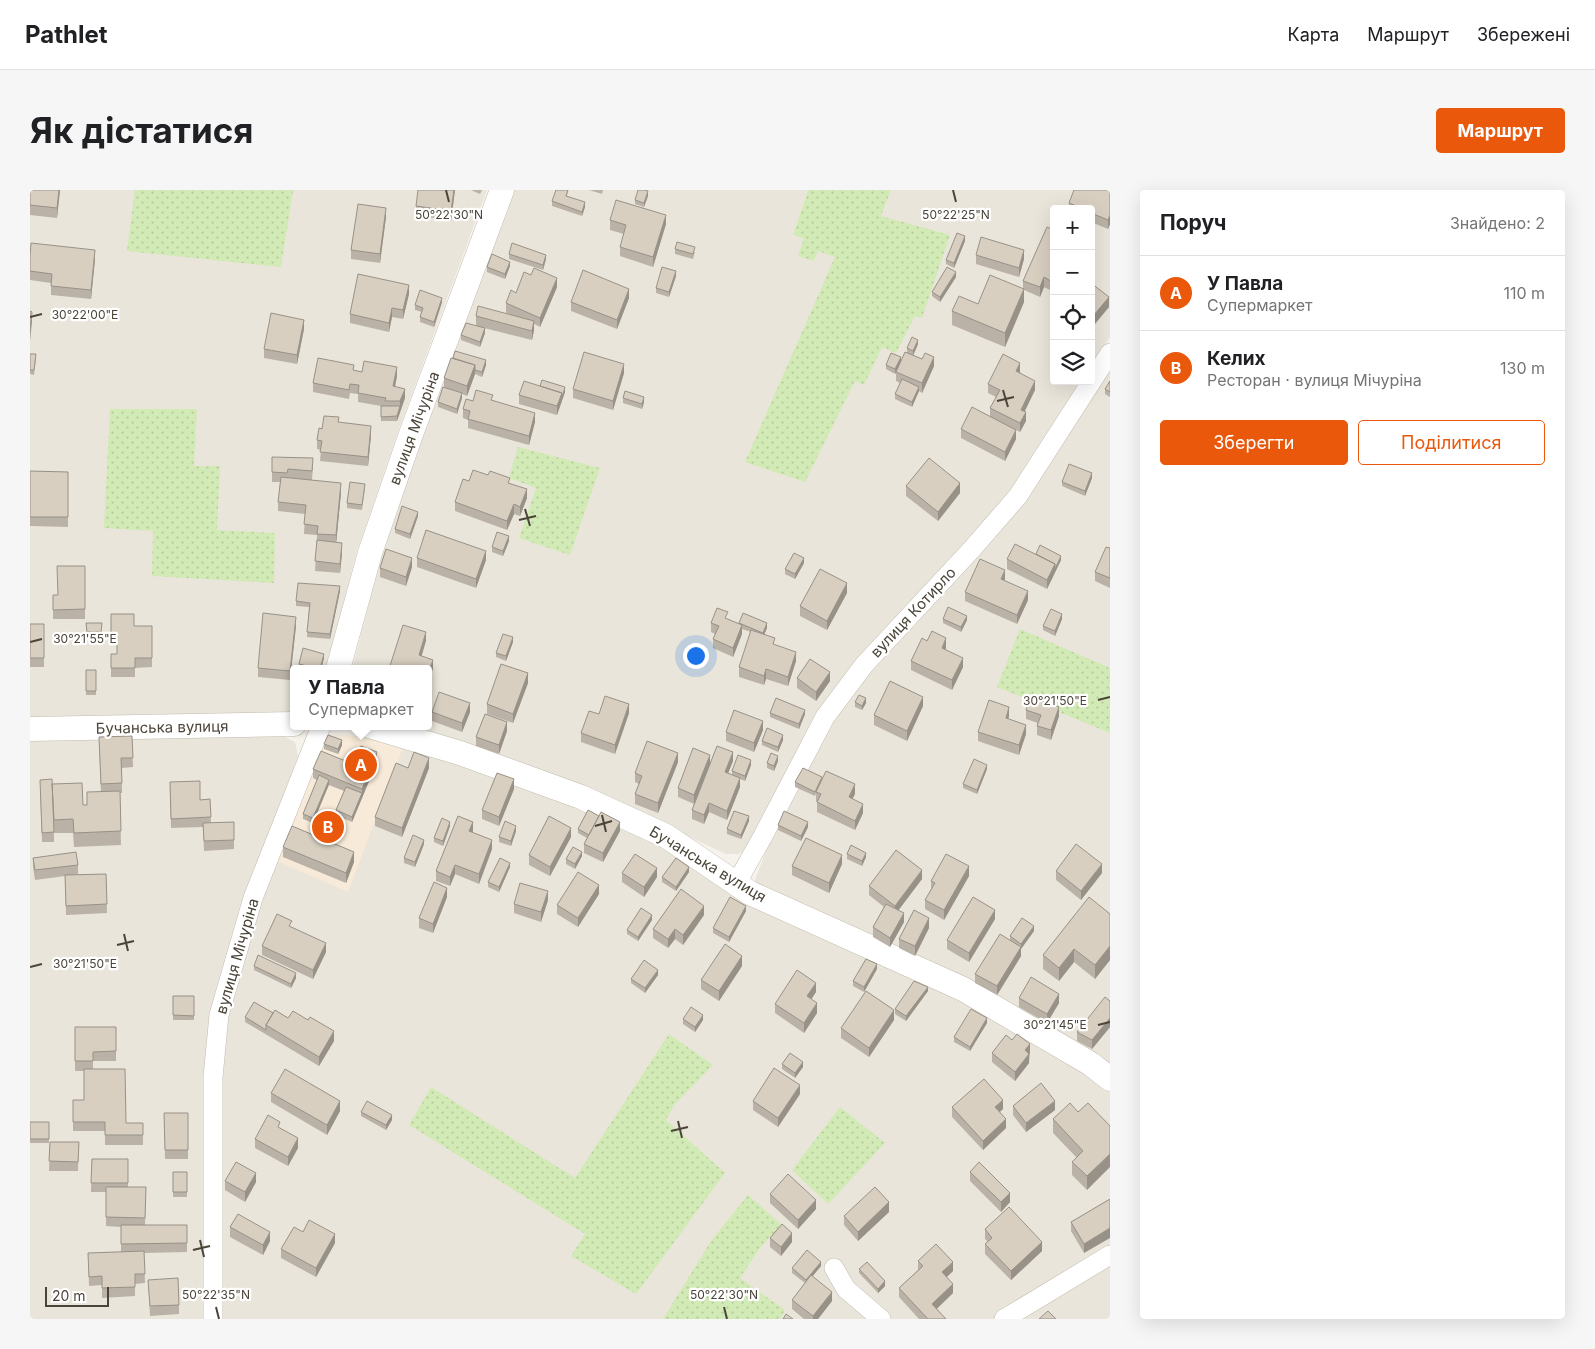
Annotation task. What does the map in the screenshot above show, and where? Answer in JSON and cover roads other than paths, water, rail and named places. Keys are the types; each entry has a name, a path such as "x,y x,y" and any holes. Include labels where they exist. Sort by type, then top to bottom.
{"street":[{"name":"вулиця Мічуріна","path":"339,665 370,553 502,190"},
{"name":"вулиця Котирло","path":"736,884 763,836 824,717 864,665 972,549 1018,496 1110,353"},
{"name":"Бучанська вулиця","path":"30,729 290,724"},
{"name":"вулиця Мічуріна","path":"213,1319 213,1077 219,1015 253,898 319,730"},
{"name":"Бучанська вулиця","path":"382,730 460,753 581,797 666,836 750,893 963,989 1091,1064 1110,1079"},
{"path":"1004,1319 1110,1255"},
{"path":"834,1268 846,1290 881,1319"}],"place":[{"name":"У Павла","path":"361,765"},
{"name":"Келих","path":"328,827"}]}
